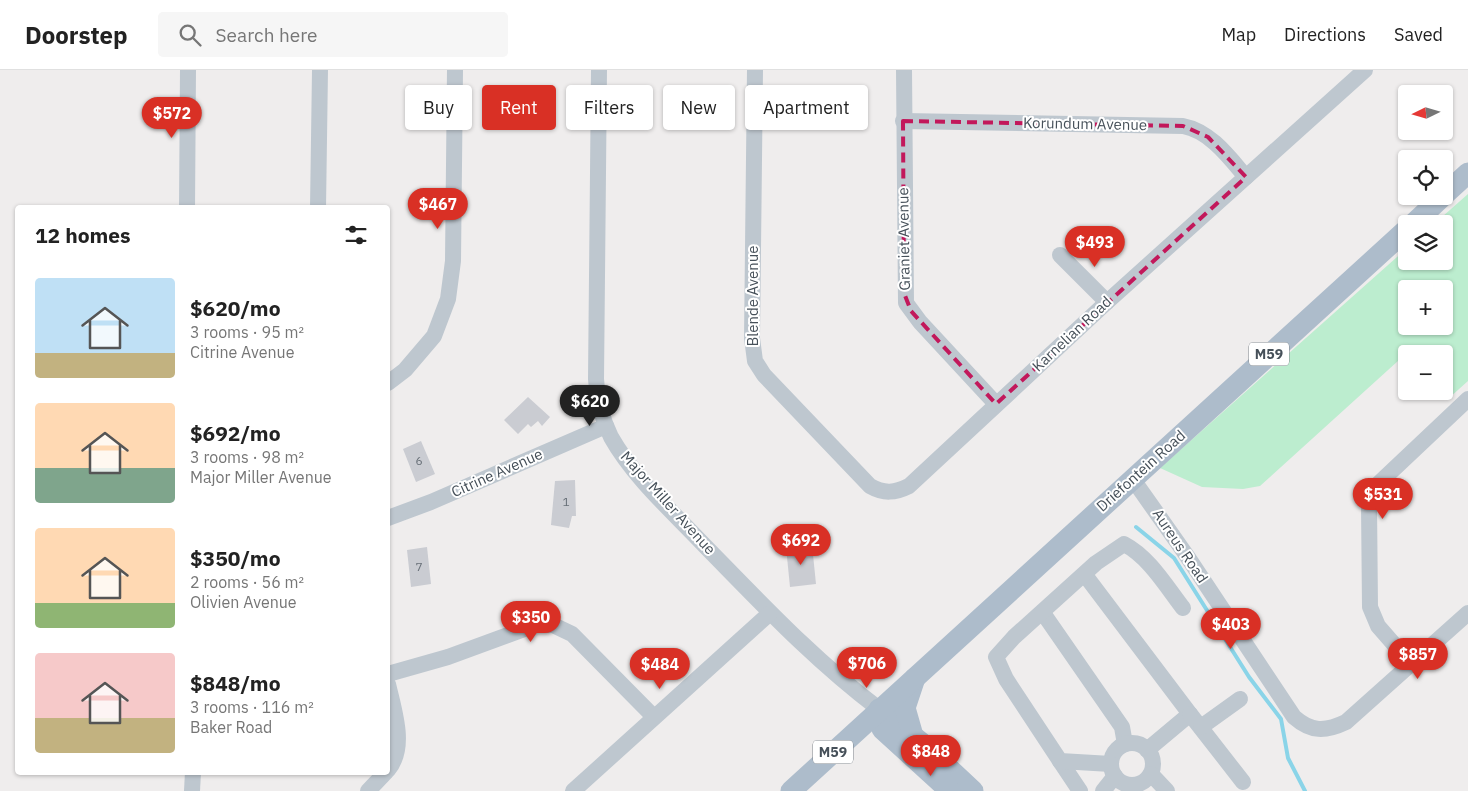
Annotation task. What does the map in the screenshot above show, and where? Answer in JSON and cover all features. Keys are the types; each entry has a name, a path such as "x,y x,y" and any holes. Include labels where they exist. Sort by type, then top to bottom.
{"main road":[{"path":"1453,187 1468,173"},
{"path":"1423,215 1433,205"},
{"name":"Driefontein Road","path":"874,713 915,678 1398,237"},
{"path":"913,736 906,708 915,678"},
{"path":"874,713 913,736 973,791"},
{"path":"874,713 950,791"},
{"name":"M59","path":"790,791 874,713"}],"street":[{"path":"187,205 188,70"},
{"path":"318,205 320,70"},
{"path":"390,381 405,370 434,336 448,299 453,261 455,70"},
{"name":"Major Miller Avenue","path":"599,70 596,379 597,397 606,426 631,466 769,614 874,713"},
{"name":"Blende Avenue","path":"755,70 752,338 755,361 775,386 870,486 890,492"},
{"name":"Graniet Avenue","path":"904,70 906,302 920,322 996,404"},
{"name":"Karnelian Road","path":"890,492 909,486 1107,302 1365,70"},
{"name":"Korundum Avenue","path":"903,121 1183,126 1199,131 1208,137 1246,177"},
{"path":"1060,255 1107,302"},
{"path":"1468,399 1378,484 1373,490 1369,505 1370,607 1378,626 1412,665 1468,613"},
{"name":"Citrine Avenue","path":"390,517 431,502 606,426"},
{"name":"Aureus Road","path":"1132,478 1187,556 1294,717 1310,728 1320,730 1331,729 1346,722 1412,665"},
{"path":"1080,791 1006,679 996,657 1014,637 1043,613 1096,563 1124,544 1136,550 1183,608"},
{"path":"1085,575 1243,782"},
{"path":"1043,613 1122,727 1125,744"},
{"path":"573,791 769,614"},
{"path":"390,673 448,657 510,634 545,624 559,628 577,639 654,717"},
{"path":"390,694 398,736 396,754 390,765"},
{"path":"1201,727 1240,699"},
{"path":"1147,750 1190,714"},
{"path":"1060,761 1113,770 1132,788 1142,783 1151,774 1153,761 1147,750 1137,744 1125,744 1115,752 1113,770 1103,791"},
{"path":"1151,774 1167,791"},
{"path":"192,775 192,791"},
{"path":"368,791 383,775"}],"highlighted area":[{"path":"903,121 1183,126 1208,137 1246,177 996,404 911,311 904,293"}],"green space":[{"path":"1468,194 1468,381 1453,394 1453,345 1398,345 1398,361 1260,486 1243,489 1202,487 1160,468 1398,256 1398,270 1453,270 1453,215 1444,215"}],"building":[{"path":"528,397 550,417 542,426 538,421 531,427 528,424 518,434 504,420"},
{"path":"421,441 435,474 416,482 403,449"},
{"path":"575,480 576,516 572,516 569,528 551,525 555,481"},
{"path":"812,545 816,584 790,587 786,547"},
{"path":"427,547 431,584 411,587 407,550"}],"waterway":[{"path":"1136,527 1174,558 1249,677 1281,719 1288,758 1305,791"}]}
